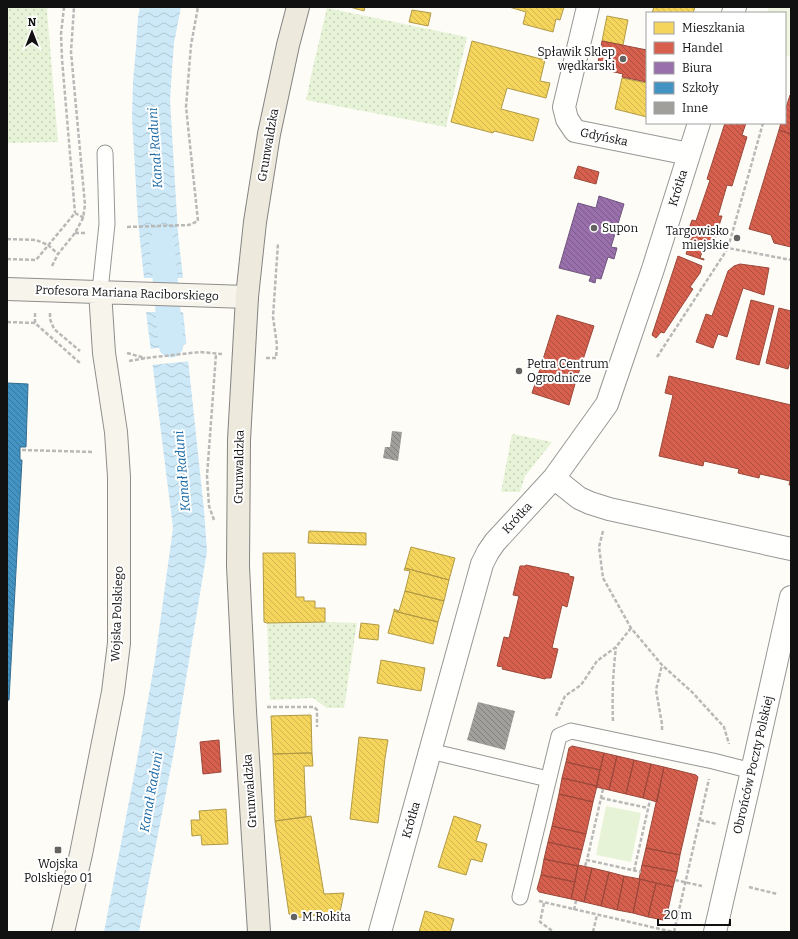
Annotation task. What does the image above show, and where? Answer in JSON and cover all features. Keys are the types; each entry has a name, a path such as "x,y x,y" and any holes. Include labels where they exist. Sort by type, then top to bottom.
{"main road":[{"name":"Grunwaldzka","path":"259,932 245,710 238,566 239,440 247,297 255,222 268,134 298,7"}],"street":[{"name":"Gdyńska","path":"588,7 564,107 567,120 575,131 689,154"},
{"name":"Krótka","path":"380,932 482,564 495,542 554,478 606,404 653,269 699,124"},
{"name":"Profesora Mariana Raciborskiego","path":"7,288 247,297"},
{"name":"Wojska Polskiego","path":"63,932 81,854 113,692 119,643 119,477 116,432 104,353 100,291"},
{"path":"554,478 579,498 609,509 791,549"},
{"name":"Obrońców Poczty Polskiej","path":"715,932 743,768 791,597"}],"lane":[{"path":"100,291 107,224 105,153"},
{"path":"520,897 559,736 571,731 743,768"},
{"path":"430,751 548,779"}],"path":[{"path":"7,259 36,260 75,213 62,59 61,34 64,7"},
{"path":"74,7 71,52 85,205 83,218"},
{"path":"126,227 189,225 198,221 186,107 191,45 198,7"},
{"path":"657,357 728,248 763,124"},
{"path":"75,213 90,221"},
{"path":"7,239 36,240 48,245 58,254"},
{"path":"276,358 273,317 278,239"},
{"path":"728,248 791,260"},
{"path":"7,322 35,323 86,369"},
{"path":"146,358 191,353"},
{"path":"22,450 97,452"},
{"path":"609,509 599,547 604,578 631,628 662,665 692,692 724,727 743,768"},
{"path":"559,736 553,721 565,696 581,685 597,661 616,647 631,628"},
{"path":"614,740 612,704 613,671 616,647"},
{"path":"661,750 662,724 656,690 662,665"},
{"path":"267,707 314,707 317,710 317,727"},
{"path":"520,897 674,932 713,761"},
{"path":"585,866 603,789"},
{"path":"601,798 648,808"},
{"path":"634,871 650,800"},
{"path":"700,820 719,824"},
{"path":"587,860 641,872"},
{"path":"675,880 705,887"},
{"path":"744,886 777,894"},
{"path":"574,910 576,901"},
{"path":"544,903 540,922 554,932"},
{"path":"593,932 597,915"}],"green space":[{"path":"7,7 48,7 47,11 58,142 7,143"},
{"path":"769,7 791,7 791,57 786,55 786,12 767,12"},
{"path":"327,8 467,37 446,127 306,100"},
{"path":"512,434 552,442 525,476 520,492 501,492"},
{"path":"267,623 357,623 344,708 327,708 313,698 270,700"},
{"path":"606,806 641,813 631,862 596,855"}],"water":[{"path":"140,7 181,7 174,43 170,100 178,233 183,278 144,278 138,221 132,118 133,82"},
{"path":"146,312 183,312 207,551 175,746 139,932 104,932 155,660 173,528"}],"pier":[{"path":"142,278 185,278 183,280 144,280"},
{"path":"145,310 183,310 185,312 144,312"},
{"path":"189,344 191,361 151,365 149,349"}],"building: Mieszkania":[{"path":"350,7 365,7 364,11"},
{"path":"509,7 564,7 560,20 556,19 553,32 523,24 526,12"},
{"path":"654,7 695,7 693,12 652,12"},
{"path":"412,10 431,13 428,26 409,22"},
{"path":"607,16 628,20 623,45 602,41"},
{"path":"472,41 545,60 540,81 550,83 546,98 507,88 501,109 539,119 533,141 494,131 493,133 451,122"},
{"path":"622,78 646,83 646,117 615,109"},
{"path":"309,531 366,533 366,545 308,543"},
{"path":"411,547 455,558 449,580 405,568"},
{"path":"263,553 295,553 296,597 304,597 304,601 315,601 315,608 325,608 325,622 264,622"},
{"path":"405,568 449,580 444,601 405,591 410,571 404,570"},
{"path":"405,591 444,601 438,622 394,611 394,609 399,611"},
{"path":"394,611 438,622 433,644 388,633"},
{"path":"361,623 379,625 378,640 359,638"},
{"path":"381,660 425,668 421,691 377,683"},
{"path":"311,715 312,753 273,754 271,716"},
{"path":"359,737 388,740 378,823 350,819"},
{"path":"312,753 313,766 304,766 306,817 275,821 273,754"},
{"path":"226,809 228,844 202,845 201,835 192,836 191,820 200,820 199,811"},
{"path":"311,816 324,894 344,893 340,912 294,918 289,914 275,821"},
{"path":"454,816 481,825 476,841 487,844 482,862 471,859 466,875 438,867"},
{"path":"425,911 454,919 450,932 419,932"}],"building: Handel":[{"name":"Spławik Sklep wędkarski","path":"602,41 646,50 646,82 622,77 623,74 597,68"},
{"path":"790,95 791,134 779,130 781,124 786,124 786,108"},
{"path":"725,124 746,124 742,135 747,137 732,186 727,185 718,216 722,216 714,242 706,240 700,258 704,260 686,254 692,236 687,234 692,220 696,221 710,180 707,179"},
{"path":"779,130 791,134 791,247 774,243 771,235 749,229"},
{"path":"578,166 599,172 596,184 574,178"},
{"path":"678,256 702,266 700,273 690,287 693,289 664,333 661,332 656,338 652,335"},
{"path":"740,264 769,268 764,295 743,288 727,337 718,334 713,348 696,342 706,314 712,316 728,271 734,266"},
{"path":"751,300 774,306 759,365 736,359"},
{"path":"779,308 791,311 791,358 788,369 766,363"},
{"path":"557,315 594,326 575,384 539,372"},
{"path":"539,372 575,384 569,405 532,393"},
{"path":"669,376 791,405 791,485 789,485 790,481 760,474 759,478 738,473 739,469 704,461 703,466 659,456 673,395 665,393"},
{"path":"526,565 569,574 569,576 574,577 567,607 562,605 552,648 558,649 551,678 545,679 502,669 503,667 497,666 504,637 509,638 519,596 513,595 520,566"},
{"path":"219,740 221,772 203,774 200,742"},
{"path":"572,746 604,753 600,770 566,762 569,748"},
{"path":"604,753 617,756 609,790 596,787"},
{"path":"617,756 634,760 626,794 609,790"},
{"path":"634,760 651,764 643,798 626,794"},
{"path":"566,762 600,770 597,786 562,778"},
{"path":"651,764 664,767 657,802 643,798"},
{"path":"664,767 696,775 698,777 680,855 646,848"},
{"path":"562,778 597,786 593,802 559,794"},
{"path":"559,794 593,802 586,834 552,826"},
{"path":"552,826 586,834 582,850 548,842"},
{"path":"548,842 582,850 578,866 544,859"},
{"path":"646,848 680,855 677,872 642,865"},
{"path":"544,859 578,866 575,882 541,875"},
{"path":"578,865 592,868 584,902 571,899"},
{"path":"642,865 677,872 673,887 639,879"},
{"path":"592,868 609,872 601,906 584,902"},
{"path":"609,872 624,876 617,910 601,906"},
{"path":"541,875 575,882 571,899 539,892 537,889"},
{"path":"624,876 640,879 633,913 617,910"},
{"path":"640,879 656,883 648,917 633,913"},
{"path":"656,883 673,887 666,919 663,920 648,917"}],"building: Biura":[{"name":"Supon","path":"599,196 624,204 611,247 617,248 614,259 608,257 601,279 596,278 595,283 589,281 591,276 559,268 578,203 596,208"}],"building: Szkoły":[{"path":"7,383 28,384 26,447 20,447 20,460 22,460 9,700 7,700"}],"building: Inne":[{"path":"392,431 402,432 398,461 383,458 385,447 390,447"},
{"path":"478,702 515,711 505,750 467,740"}],"waterway":[{"name":"Kanał Raduni","path":"162,243 171,345"}],"place":[{"name":"Spławik Sklep wędkarski","path":"623,59"},
{"name":"Supon","path":"594,228"},
{"name":"Targowisko miejskie","path":"737,238"},
{"name":"Petra Centrum Ogrodnicze","path":"519,371"},
{"name":"Wojska Polskiego 01","path":"58,850"},
{"name":"M.Rokita","path":"294,917"}]}
